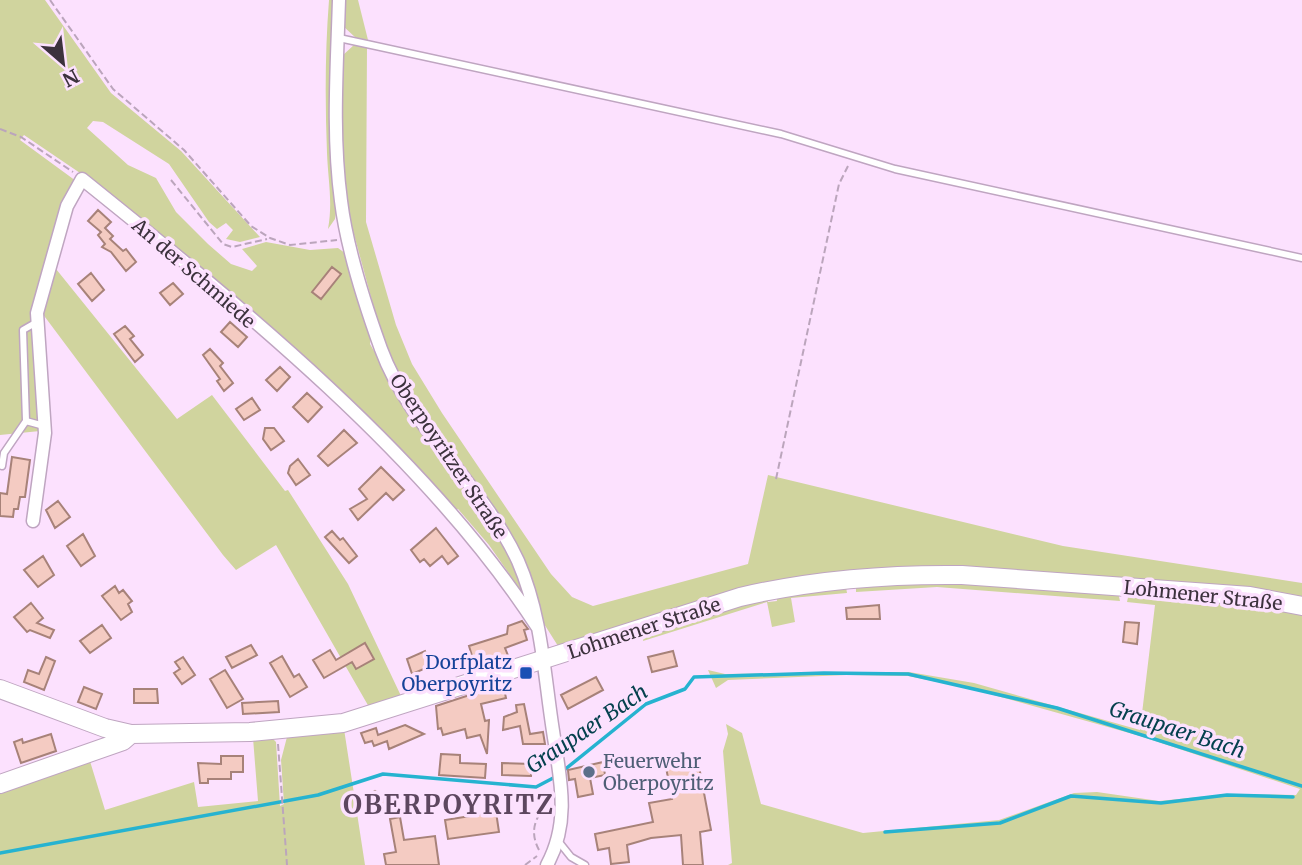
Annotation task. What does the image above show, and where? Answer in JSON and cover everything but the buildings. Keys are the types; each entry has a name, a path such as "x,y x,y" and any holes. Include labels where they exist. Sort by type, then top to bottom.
{"main road":[{"name":"Lohmener Straße","path":"0,689 105,728 131,734 250,732 342,723 740,597 797,585 962,575 1250,596 1302,606"},
{"path":"0,784 123,741 131,734"}],"street":[{"name":"Oberpoyritzer Straße","path":"339,0 337,155 348,238 381,348 391,371 499,528 517,560 538,628 544,660 564,815 558,841 549,862"},
{"path":"33,521 44,426 37,313 67,206 82,179"},
{"name":"An der Schmiede","path":"82,179 170,249 316,378 380,440 476,541 538,628"}],"lane":[{"path":"338,38 781,134 857,158 1302,258"},
{"path":"2,467 4,453 26,421 23,330 37,323"},
{"path":"26,421 44,426"},
{"path":"558,841 571,857 585,865"}],"path":[{"path":"50,0 113,89 184,150 251,226 270,238 290,245 308,245 348,238"},
{"path":"0,129 40,148 82,179"},
{"path":"776,479 839,184 843,171 857,158"},
{"path":"171,180 223,244 232,247 270,238"},
{"path":"277,739 288,865"},
{"path":"549,862 534,839 536,816 560,778"}],"green space":[{"path":"0,0 45,0 111,93 181,151 260,237 240,242 226,239 233,230 226,223 217,229 209,222 169,164 103,122 93,121 87,128 128,165 156,178 176,212 231,264 252,271 257,266 242,249 266,242 310,250 338,248 349,256 371,336 370,344 397,391 497,531 531,606 517,591 519,588 489,545 458,509 453,510 420,475 83,175 24,135 20,140 76,181 32,312 40,431 0,435"},
{"path":"329,0 336,0 337,206 335,219 328,229 330,200 326,76"},
{"path":"344,0 358,0 368,40 356,38 343,26"},
{"path":"355,44 367,46 366,222 396,325 412,364 442,413 551,574 572,597 593,606 748,564 768,475 1063,546 1302,583 1302,599 1259,591 813,577 558,646 541,619 531,583 402,384 384,345 346,205 341,156 342,56"},
{"path":"52,264 177,419 212,395 285,491 288,490 348,584 402,698 369,707 276,545 236,570 223,555 42,313"},
{"path":"952,580 1118,593 1120,601 937,587 856,592 856,586"},
{"path":"846,587 847,593 791,598 795,622 772,627 767,602 643,641 644,635 766,597 768,602 777,601 776,595"},
{"path":"1129,593 1257,603 1302,612 1302,865 728,865 732,863 723,751 728,734 726,724 742,733 761,804 863,833 999,820 1074,793 1097,792 1159,801 1228,794 1296,795 1300,789 1140,736 972,689 908,676 847,675 728,680 716,688 708,670 725,674 909,672 974,683 1140,730 1155,605 1127,602"},
{"path":"344,729 365,865 0,865 0,788 89,758 105,810 194,782 198,807 258,801 253,738 272,738 276,742 280,806 284,804 281,760 287,737"}],"waterway":[{"name":"Graupaer Bach","path":"563,771 646,704 685,689 694,677 824,673 908,674 1057,708 1302,786"},
{"name":"Graupaer Bach","path":"0,853 318,795 383,774 536,787 557,776"},
{"path":"885,832 1000,823 1071,796 1161,803 1227,795 1293,797"}],"place":[{"name":"Dorfplatz Oberpoyritz","path":"526,673"},
{"name":"Feuerwehr Oberpoyritz","path":"589,772"}],"district":[{"name":"OBERPOYRITZ","path":"449,805"}]}
